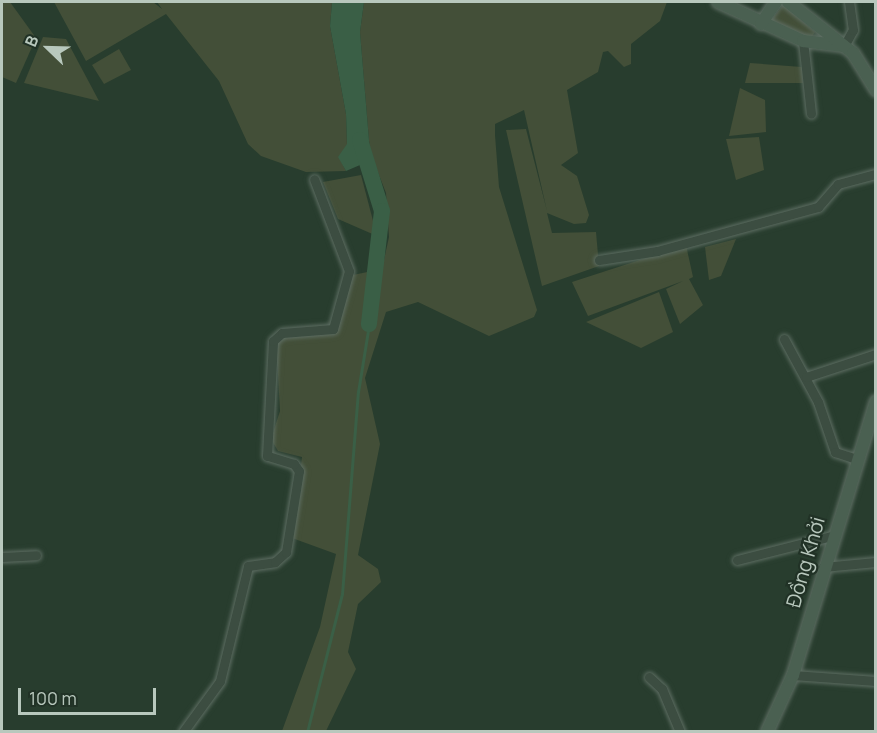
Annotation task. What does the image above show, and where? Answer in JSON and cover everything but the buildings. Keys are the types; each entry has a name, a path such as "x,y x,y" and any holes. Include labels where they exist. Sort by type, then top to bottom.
{"street":[{"path":"718,2 761,24 803,41 844,46"},
{"path":"761,24 777,2"},
{"path":"788,2 844,46 874,84"},
{"path":"844,46 853,30 849,2"},
{"path":"803,41 811,114"},
{"path":"599,260 657,251 818,207 838,184 876,174"},
{"path":"183,732 205,708 220,681 248,566 275,562 285,553 299,471 294,464 267,456 273,341 282,333 333,329 349,272 314,179"},
{"path":"784,339 806,377 835,452 857,459"},
{"path":"806,377 876,354"},
{"name":"Đồng Khởi","path":"767,732 793,675 831,536 857,459 871,431 876,401"},
{"path":"737,560 831,536"},
{"path":"2,557 36,555"},
{"path":"824,567 876,562"},
{"path":"793,675 876,681"},
{"path":"649,677 662,689 680,732"}],"shaded area":[{"path":"2,2 10,2 36,38 16,83 2,77"},
{"path":"54,2 153,2 162,9 157,2 332,2 330,26 346,114 347,145 339,157 346,171 306,172 261,156 248,144 219,81 166,14 86,61"},
{"path":"332,2 364,2 360,32 370,152 367,162 346,171 338,157 347,144 346,114 330,26"},
{"path":"364,2 667,2 660,21 631,44 631,64 624,67 608,51 603,52 598,72 567,90 578,153 561,165 577,176 589,215 586,223 574,224 547,213 552,233 596,232 599,266 542,286 506,130 526,129 547,211 524,110 495,124 495,135 499,187 537,310 534,317 489,336 418,302 386,312 365,378 380,444 358,555 378,569 381,582 358,604 348,652 356,669 326,731 282,731 320,627 336,554 292,538 302,457 278,451 271,439 280,411 276,338 332,329 348,276 382,269 389,237 386,193 370,152 360,32"},
{"path":"783,5 815,32 811,38 770,22"},
{"path":"43,37 66,39 99,101 24,83"},
{"path":"119,49 131,70 104,84 92,65"},
{"path":"750,63 802,67 803,83 745,83"},
{"path":"740,88 765,100 766,132 729,136"},
{"path":"759,137 764,170 736,180 726,139"},
{"path":"361,175 377,236 338,219 323,182"},
{"path":"736,239 721,276 709,280 705,247"},
{"path":"686,245 693,277 689,279 703,305 680,324 666,289 683,281 588,316 572,282"},
{"path":"659,292 673,332 641,348 586,322"}],"waterway":[{"path":"360,140 382,211 369,324"},
{"path":"307,732 342,594 358,392 369,324"}]}
